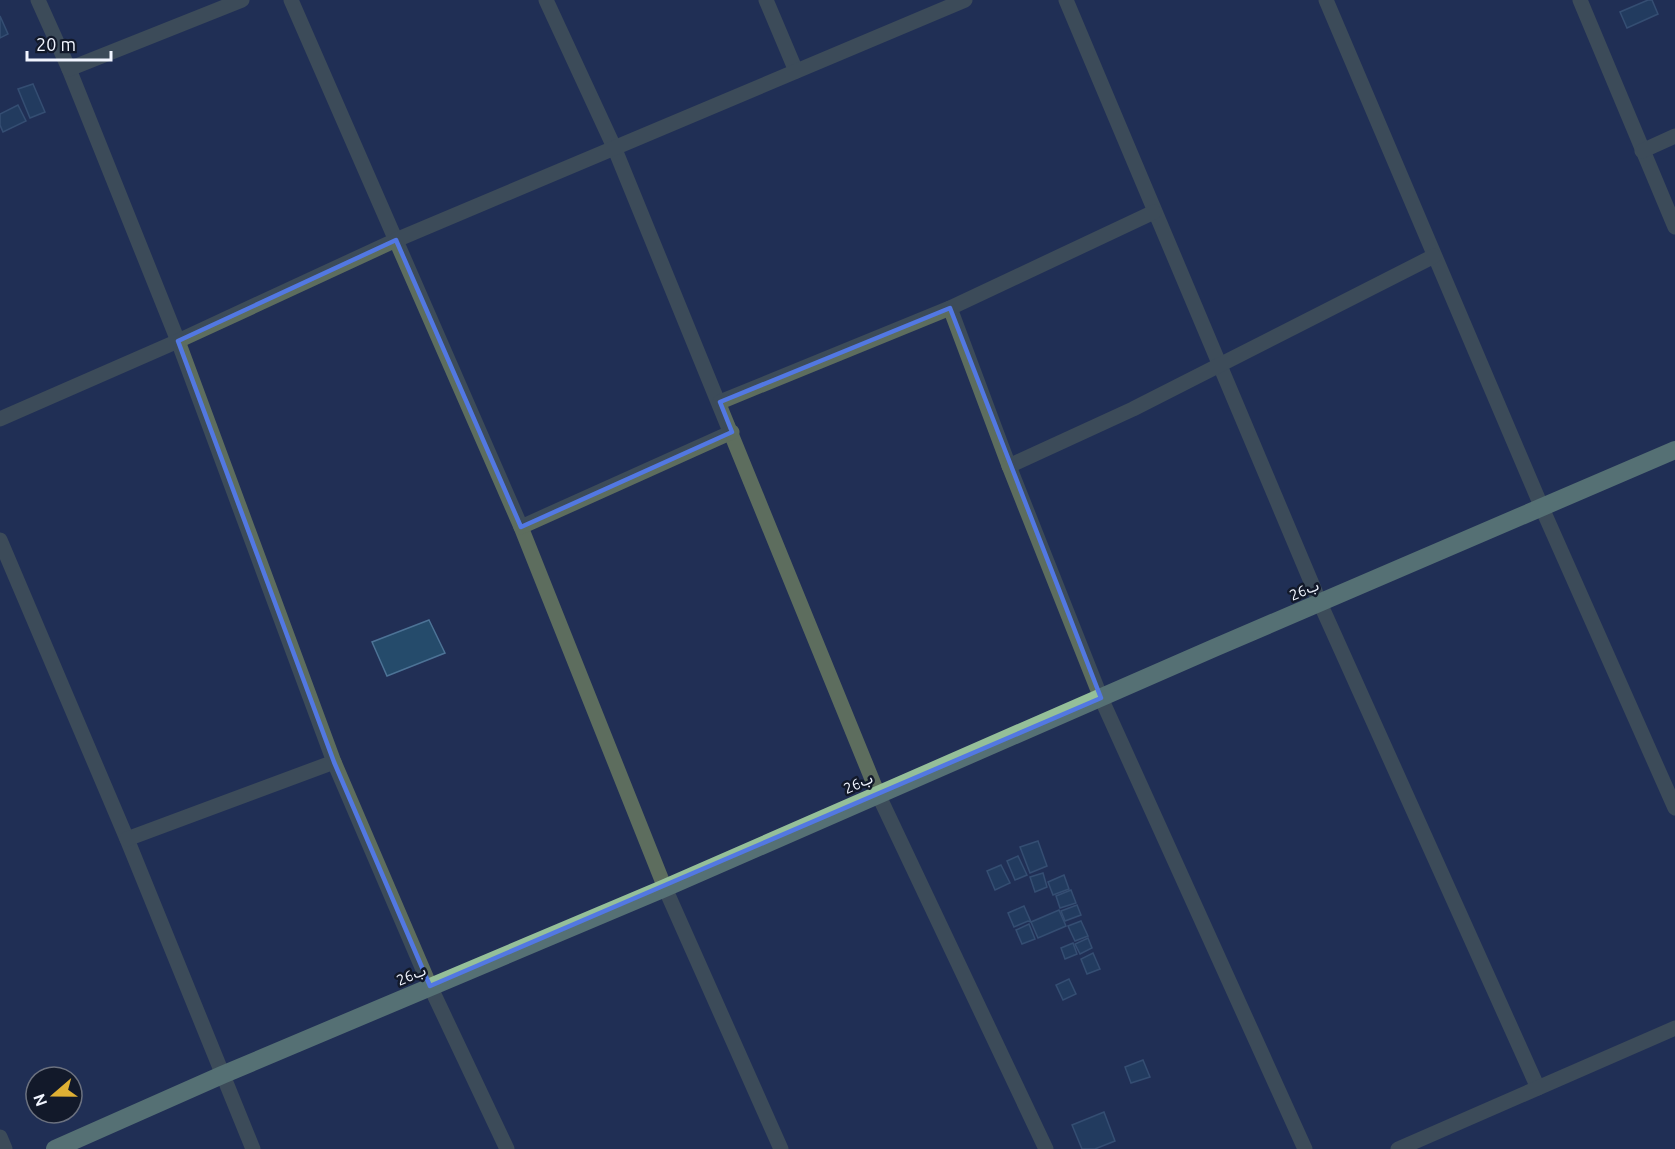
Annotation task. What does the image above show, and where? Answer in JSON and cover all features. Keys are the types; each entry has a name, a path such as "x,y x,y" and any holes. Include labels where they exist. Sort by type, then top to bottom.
{"highway":[{"name":"26ب","path":"55,1149 430,986 665,888 1675,450"}],"street":[{"path":"38,0 69,69 178,341 334,762 430,986 507,1149"},
{"path":"69,69 242,0"},
{"path":"291,0 521,527 665,888 781,1149"},
{"path":"546,0 614,147 720,402 878,794 1046,1149"},
{"path":"766,0 796,71"},
{"path":"0,419 178,341 396,240 964,0"},
{"path":"1066,0 1320,603 1538,1088"},
{"path":"1326,0 1542,508 1675,808"},
{"path":"1580,0 1675,227"},
{"path":"1642,151 1675,136"},
{"path":"720,402 950,308 1154,212"},
{"path":"1009,466 1221,366 1434,256"},
{"path":"950,308 1009,466 1101,698 1305,1149"},
{"path":"521,527 732,432"},
{"path":"0,540 127,839 253,1149"},
{"path":"127,839 334,762"},
{"path":"1398,1149 1675,1028"},
{"path":"0,1137 5,1149"}],"highlighted area":[{"path":"396,240 521,527 732,432 720,402 950,308 1101,698 430,986 334,762 178,341"}],"building":[{"path":"1652,0 1658,14 1627,28 1620,12"},
{"path":"0,16 8,34 0,38"},
{"path":"33,84 45,112 30,118 18,89"},
{"path":"18,105 26,121 3,132 0,125 0,114"},
{"path":"429,620 445,653 387,676 372,642"},
{"path":"1038,841 1047,866 1030,873 1020,847"},
{"path":"1018,856 1027,875 1015,880 1007,861"},
{"path":"1001,865 1010,883 995,890 987,871"},
{"path":"1043,873 1047,887 1035,892 1030,877"},
{"path":"1064,875 1069,889 1053,895 1048,882"},
{"path":"1071,890 1076,903 1060,908 1056,896"},
{"path":"1077,905 1081,915 1065,921 1061,911"},
{"path":"1024,906 1031,922 1028,921 1014,927 1008,913"},
{"path":"1059,910 1066,926 1038,938 1031,922"},
{"path":"1081,921 1088,936 1075,941 1068,926"},
{"path":"1029,924 1035,939 1022,944 1016,930"},
{"path":"1088,938 1092,948 1080,954 1075,944"},
{"path":"1073,943 1077,954 1065,959 1061,948"},
{"path":"1093,953 1100,969 1087,974 1081,959"},
{"path":"1069,979 1076,994 1063,1000 1056,985"},
{"path":"1143,1060 1150,1077 1131,1083 1125,1067"},
{"path":"1104,1112 1115,1141 1095,1149 1082,1149 1072,1125"}]}
